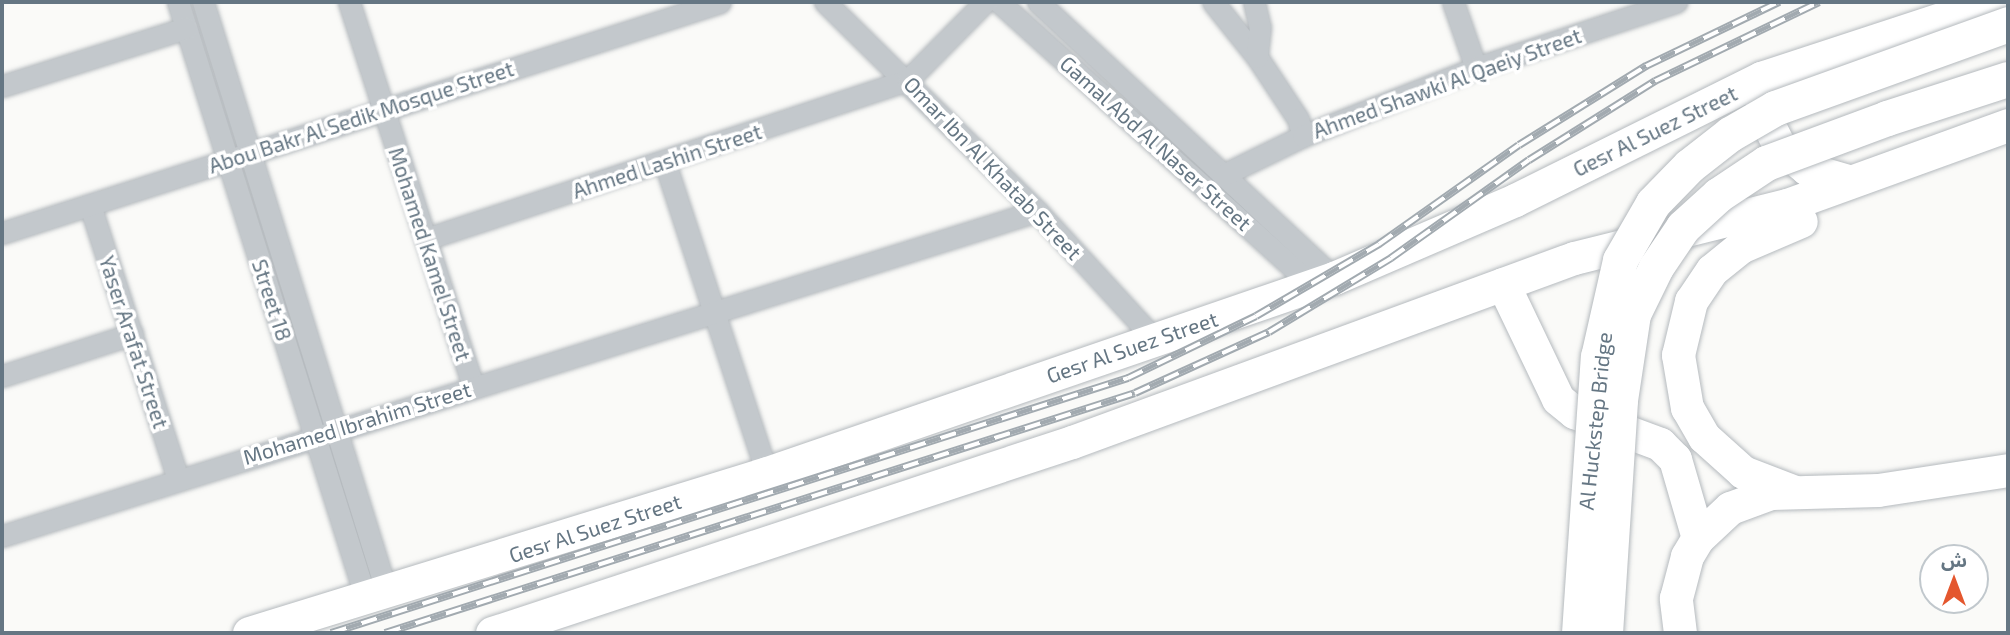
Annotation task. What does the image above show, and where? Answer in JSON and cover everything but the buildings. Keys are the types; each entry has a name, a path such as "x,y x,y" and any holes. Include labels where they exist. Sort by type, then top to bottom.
{"highway":[{"name":"Al Huckstep Bridge","path":"1579,633 1598,357 1620,261 1653,203 1689,166 1730,134 1774,108 2008,24"},
{"name":"Al Huckstep Bridge","path":"1605,633 1620,400 1633,314 1656,267 1683,227 1718,195 1766,163 1887,117 2008,79"}],"main road":[{"name":"Gesr Al Suez Street","path":"249,633 377,596 767,473 1323,281 1515,200 1761,78 1992,2"},
{"path":"1761,78 1763,114 1779,146 1807,169 1848,181"},
{"path":"492,633 1072,442 1619,244 1787,205 2008,125"},
{"path":"1658,128 1693,134 1716,159 1720,177 1710,223"},
{"path":"1792,491 1743,472 1716,450 1695,423 1678,373 1684,318 1712,270 1740,247 1896,184 1910,171 1913,160"},
{"path":"1503,284 1558,399 1574,412 1649,438 1675,459 1698,538"},
{"path":"1680,633 1676,598 1680,577 1698,538 1730,508 1771,493 1878,490 2008,470"}],"street":[{"name":"Street 18","path":"178,2 315,436 377,596"},
{"name":"Street 18","path":"203,2 337,429 377,596"},
{"name":"Mohamed Kamel Street","path":"349,2 473,386"},
{"name":"Abou Bakr Al Sedik Mosque Street","path":"2,233 720,2"},
{"name":"Omar Ibn Al Khatab Street","path":"825,2 908,80 1037,211 1156,340"},
{"path":"908,80 985,2"},
{"name":"Gamal Abd Al Naser Street","path":"999,2 1323,281"},
{"name":"Gamal Abd Al Naser Street","path":"1038,2 1223,175 1323,281"},
{"path":"1213,2 1257,57 1298,119 1303,136"},
{"path":"1254,2 1260,27 1257,57"},
{"path":"1453,2 1476,68"},
{"name":"Ahmed Shawki Al Qaeiy Street","path":"1223,175 1303,136 1476,68 1648,6 1676,2"},
{"path":"2,86 186,28"},
{"name":"Ahmed Lashin Street","path":"426,239 665,163 908,80"},
{"path":"665,163 767,473"},
{"name":"Yaser Arafat Street","path":"90,205 178,479"},
{"name":"Mohamed Ibrahim Street","path":"2,536 1037,211"},
{"path":"2,376 132,334"}],"railway":[{"path":"331,633 1128,378 1256,316 1379,244 1519,145 1646,66 1779,2"},
{"path":"385,633 1135,393 1269,332 1391,258 1529,160 1655,81 1819,2"}]}
